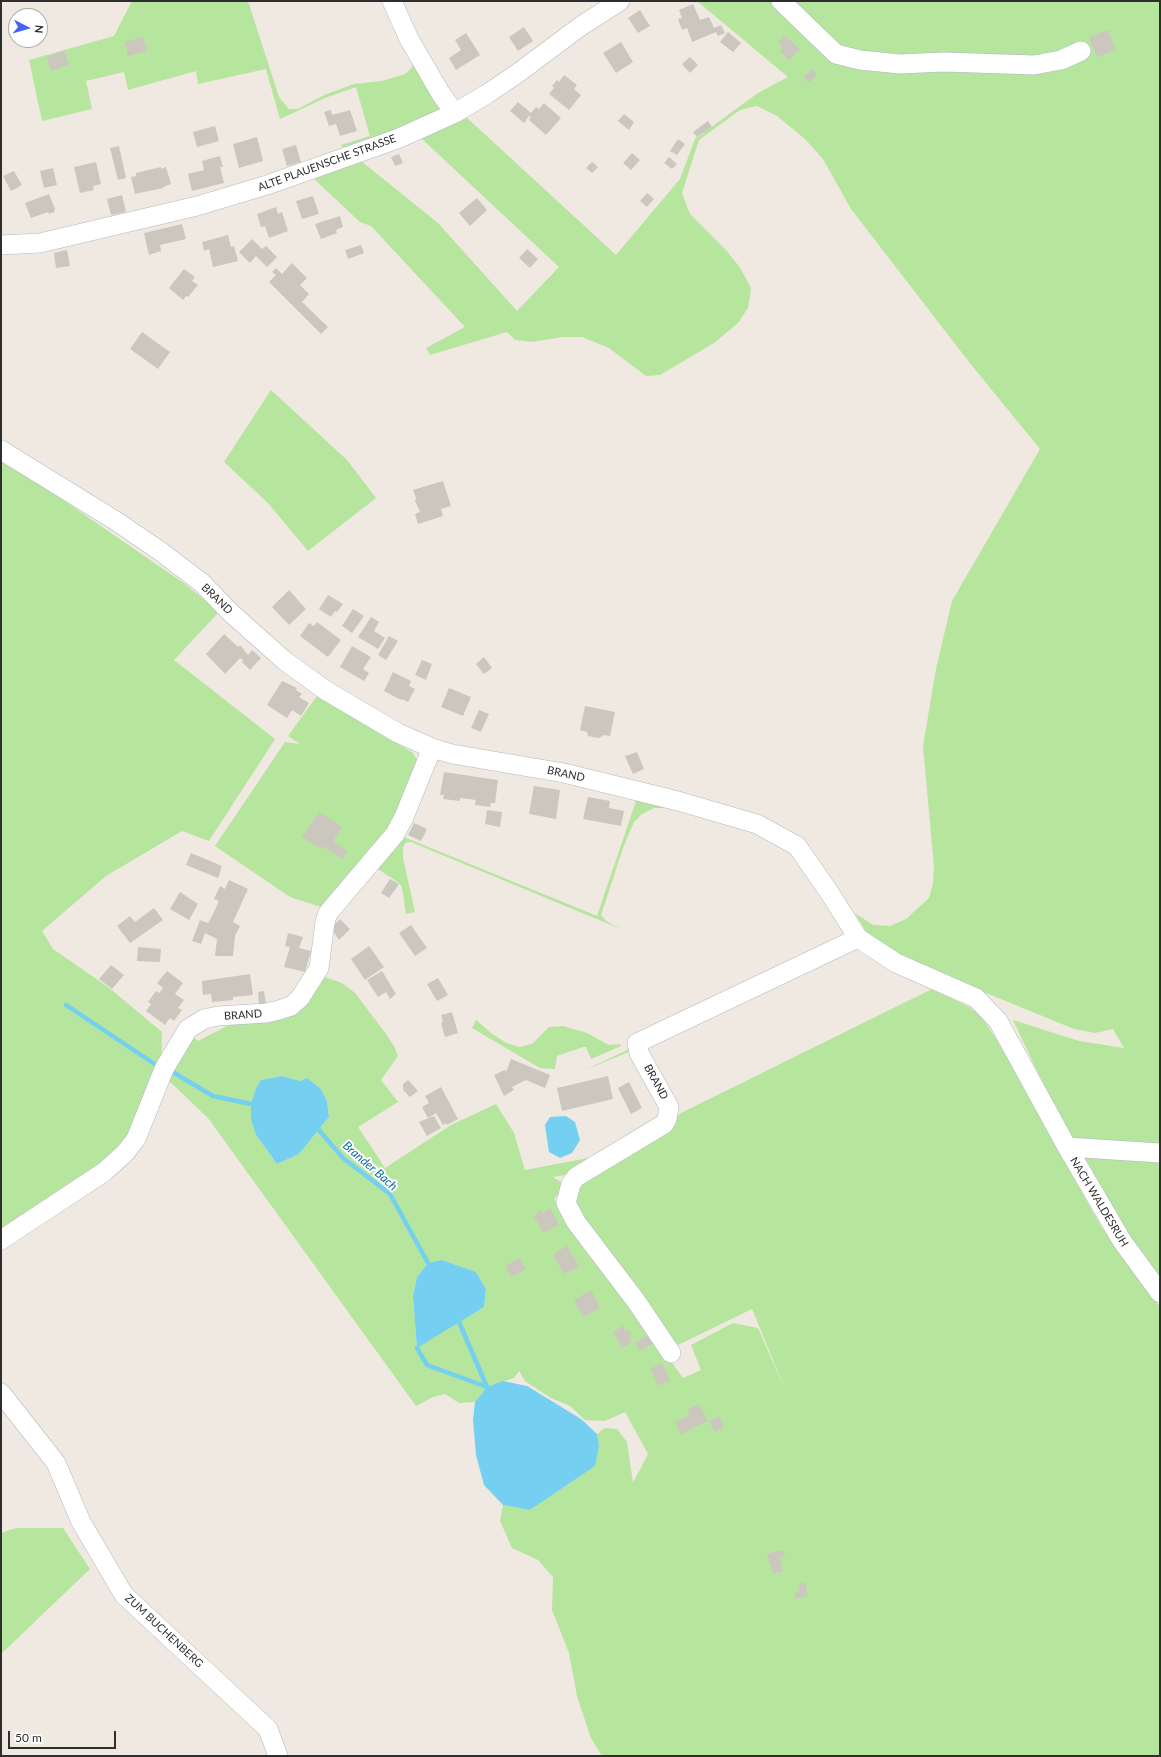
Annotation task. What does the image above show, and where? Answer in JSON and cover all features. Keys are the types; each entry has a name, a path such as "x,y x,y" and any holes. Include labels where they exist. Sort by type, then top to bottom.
{"street":[{"path":"392,1 409,39 455,113"},
{"name":"ALTE PLAUENSCHE STRASSE","path":"1,245 40,243 197,206 267,185 397,139 455,113 506,82 580,26 620,1"},
{"path":"781,1 836,54 860,60 900,64 944,62 1034,65 1061,60 1080,51"},
{"name":"BRAND","path":"1,450 116,521 160,551 202,583 231,613 285,661 325,690 398,734 432,748 452,754 564,773 634,789 757,824 797,846 829,892 858,938 896,963 976,998 998,1021 1067,1147"},
{"name":"BRAND","path":"1,1240 104,1172 125,1153 136,1139 164,1069 188,1029 204,1019 218,1016 266,1013 279,1010 291,1006 300,998 319,968 325,922 328,913 395,834 404,817 432,748"},
{"name":"BRAND","path":"671,1353 636,1301 576,1222 566,1203 571,1184 576,1177 664,1124 667,1119 669,1107 640,1053 637,1043 858,938"},
{"name":"NACH WALDESRUH","path":"1067,1147 1160,1153"},
{"name":"NACH WALDESRUH","path":"1067,1147 1122,1241 1160,1292"},
{"name":"ZUM BUCHENBERG","path":"1,1393 56,1463 81,1522 124,1595 268,1729 278,1756"}],"green space":[{"path":"132,1 248,1 279,97 289,109 298,109 324,95 354,84 382,81 405,74 412,68 413,61 441,105 440,112 436,116 344,149 341,145 370,136 356,87 325,98 280,119 266,69 198,84 196,71 128,90 124,72 86,81 92,109 42,121 29,60 114,36"},
{"path":"697,1 1160,1 1160,1150 1069,1138 1013,1020 1079,1041 1124,1048 1113,1029 1095,1033 1074,1029 957,981 896,952 868,935 855,913 873,925 890,926 906,919 929,898 933,883 934,867 923,746 936,669 952,601 1040,449 969,362 851,209 823,159 805,139 777,116 757,106 740,110 699,140 682,193 690,214 726,250 741,269 751,288 748,308 738,323 714,343 660,375 646,376 609,348 582,337 563,337 531,342 515,340 507,332 430,355 426,348 465,327 371,226 360,222 312,177 361,161 438,223 517,311 559,267 422,139 465,116 616,255 680,179 695,139 758,93 788,77"},
{"path":"271,390 347,460 376,498 308,551 268,503 224,462"},
{"path":"1,462 50,491 185,584 219,612 174,660 275,739 209,841 182,831 106,876 42,931 53,949 108,987 162,1032 161,1073 135,1130 118,1150 1,1232"},
{"path":"317,696 412,752 417,760 387,838 321,907 290,897 215,846 285,742 300,744 288,736"},
{"path":"638,795 667,808 654,808 642,814 634,822 623,848 601,915 606,921 621,929 411,842 405,843 403,848 403,858 415,912 406,914 402,887 399,883 375,867 400,837 404,837 597,916"},
{"path":"325,977 342,983 355,993 386,1034 394,1046 398,1056 381,1080 398,1102 358,1127 385,1168 451,1125 496,1104 514,1133 525,1170 588,1158 662,1113 631,1051 585,1070 629,1049 634,1051 663,1105 665,1112 663,1118 589,1165 571,1174 553,1177 565,1185 554,1199 683,1378 701,1370 691,1345 733,1323 758,1328 788,1396 752,1309 678,1345 570,1204 573,1186 582,1174 664,1129 681,1113 932,989 969,1007 981,1016 997,1040 1099,1223 1160,1307 1160,1756 602,1756 591,1738 577,1696 569,1653 552,1610 553,1577 538,1560 512,1548 500,1521 503,1505 530,1510 594,1466 599,1445 597,1434 605,1428 617,1429 627,1442 633,1483 648,1454 625,1412 605,1421 585,1420 570,1406 551,1398 525,1381 519,1371 514,1378 487,1387 475,1402 459,1403 445,1394 433,1397 416,1406 208,1118 167,1079 181,1045 190,1034 198,1041 227,1026 247,1020 270,1018 290,1012 302,1004 311,991 318,988","holes":["282,1076 300,1081 307,1078 321,1089 327,1101 329,1117 299,1154 277,1164 256,1135 251,1120 251,1104 256,1088 261,1080","442,1260 476,1272 486,1289 484,1307 417,1347 413,1295 417,1277 428,1263"]},
{"path":"476,1020 506,1043 520,1047 532,1044 549,1027 563,1026 587,1033 609,1045 620,1044 621,1046 591,1059 586,1047 583,1047 557,1056 555,1069 540,1068 472,1028"},
{"path":"1090,1150 1160,1154 1160,1281 1134,1249 1082,1159"},
{"path":"16,1528 63,1528 90,1569 1,1654 1,1533"}],"water":[{"path":"282,1076 300,1081 307,1078 321,1089 327,1101 329,1117 299,1154 277,1164 256,1135 251,1120 251,1104 256,1088 261,1080"},
{"path":"566,1116 575,1122 580,1140 572,1153 560,1158 549,1152 545,1125 550,1117"},
{"path":"442,1260 476,1272 486,1289 484,1307 417,1348 413,1296 417,1277 428,1263"},
{"path":"503,1381 527,1386 581,1419 597,1434 599,1445 595,1466 530,1510 503,1505 484,1485 476,1455 473,1420 475,1402 487,1387"}],"building":[{"path":"693,4 700,20 709,17 714,28 721,25 725,33 718,36 716,32 692,42 687,28 682,30 678,19 682,18 679,10"},
{"path":"640,10 650,26 638,33 628,18"},
{"path":"524,27 533,41 518,51 509,37"},
{"path":"1108,30 1116,50 1097,57 1089,37"},
{"path":"728,32 741,43 733,52 720,42"},
{"path":"466,33 480,55 456,70 449,58 461,50 455,40"},
{"path":"785,36 800,49 789,60 780,51 783,48 778,42"},
{"path":"143,37 147,51 128,56 125,42"},
{"path":"621,42 633,62 616,73 603,53"},
{"path":"65,51 69,65 51,71 47,57"},
{"path":"690,57 698,65 690,73 682,64"},
{"path":"812,69 817,75 809,83 804,77"},
{"path":"564,75 577,85 574,89 581,95 569,110 549,94 554,88 552,86 557,80 559,82"},
{"path":"518,102 531,113 536,107 539,109 544,103 561,118 546,135 529,120 531,117 529,116 524,123 510,111"},
{"path":"331,110 332,115 350,110 357,131 340,136 336,124 329,126 324,112"},
{"path":"624,114 634,122 629,130 618,121"},
{"path":"708,121 712,127 697,137 693,132"},
{"path":"215,126 219,141 197,147 193,132"},
{"path":"257,137 263,161 239,168 233,144"},
{"path":"678,139 685,144 677,155 670,151"},
{"path":"296,145 301,162 287,166 282,149"},
{"path":"119,146 126,178 118,180 110,148"},
{"path":"632,153 640,160 631,170 623,163"},
{"path":"399,154 403,163 395,166 391,157"},
{"path":"220,156 223,167 220,167 224,183 192,191 188,174 204,170 202,161"},
{"path":"669,157 677,164 672,169 664,163"},
{"path":"96,162 101,184 93,186 94,190 80,193 74,167"},
{"path":"592,162 598,167 592,173 586,168"},
{"path":"161,167 161,169 166,167 171,184 163,188 135,194 131,177 136,176 136,173"},
{"path":"53,168 57,185 44,188 40,171"},
{"path":"14,171 22,185 11,191 3,176"},
{"path":"647,193 654,199 647,207 640,201"},
{"path":"49,194 55,209 54,212 49,214 48,212 31,218 25,203"},
{"path":"122,195 126,212 111,215 107,199"},
{"path":"313,196 319,214 302,219 296,201"},
{"path":"477,198 487,210 470,226 459,213"},
{"path":"276,207 278,214 282,212 288,231 269,238 265,226 261,227 257,214"},
{"path":"340,216 343,227 336,230 337,233 321,239 315,224"},
{"path":"182,224 186,239 160,245 161,251 149,255 144,233"},
{"path":"228,235 231,247 234,246 238,261 213,267 209,249 204,251 202,242"},
{"path":"252,239 262,249 266,246 277,257 267,267 256,256 250,263 239,252"},
{"path":"361,245 364,253 348,259 345,250"},
{"path":"527,249 538,259 530,268 519,258"},
{"path":"67,250 70,266 56,268 54,253"},
{"path":"292,263 307,278 300,285 309,294 302,302 328,327 321,334 269,282 276,275 272,272 276,268 282,274"},
{"path":"184,269 195,277 192,281 198,285 188,297 186,296 183,300 169,288"},
{"path":"142,332 170,352 158,369 130,349"},
{"path":"443,481 451,506 441,509 443,516 418,524 415,514 420,512 415,501 416,498 413,490"},
{"path":"289,590 306,609 289,625 272,607"},
{"path":"328,595 343,604 331,617 319,609"},
{"path":"353,609 364,616 352,633 342,626"},
{"path":"371,617 379,622 374,631 385,638 378,649 358,637"},
{"path":"317,622 341,640 328,657 300,636 309,623 314,626"},
{"path":"224,634 238,647 240,645 248,655 252,650 261,658 250,670 240,658 225,674 206,654"},
{"path":"389,636 398,641 386,660 378,655"},
{"path":"352,646 371,657 363,669 369,673 364,681 340,667"},
{"path":"484,657 492,668 484,674 476,664"},
{"path":"422,660 432,664 426,680 415,675"},
{"path":"393,672 411,681 409,686 415,689 408,702 384,691"},
{"path":"282,681 297,688 296,690 302,694 299,697 309,703 301,716 292,710 287,718 267,705"},
{"path":"449,688 471,697 463,716 441,707"},
{"path":"585,706 615,712 610,736 604,735 599,738 588,736 587,732 580,730"},
{"path":"479,710 489,714 481,732 471,728"},
{"path":"637,752 644,769 633,774 625,756"},
{"path":"444,772 498,780 495,803 491,803 490,807 475,805 476,800 460,798 460,801 443,799 444,795 440,795"},
{"path":"534,786 560,790 556,819 529,814"},
{"path":"588,797 610,801 609,808 624,811 621,826 583,819"},
{"path":"487,810 502,812 500,827 485,824"},
{"path":"319,812 342,827 333,841 347,851 342,859 323,846 321,849 302,837"},
{"path":"414,823 427,829 421,841 408,835"},
{"path":"191,853 222,866 218,878 186,865"},
{"path":"390,879 399,884 389,898 381,893"},
{"path":"229,880 248,889 233,922 240,926 235,936 233,956 215,956 217,939 205,933 201,944 192,941 200,920 208,923 213,914 219,901 214,899 220,886 225,889"},
{"path":"180,892 198,904 189,920 170,909"},
{"path":"154,908 163,920 130,943 117,926 130,916 135,922"},
{"path":"340,919 350,929 339,940 331,928"},
{"path":"411,925 427,948 415,956 399,933"},
{"path":"288,933 303,937 299,948 311,951 305,972 284,967 290,947 285,946"},
{"path":"369,946 384,967 365,980 351,959"},
{"path":"138,947 161,949 160,962 137,961"},
{"path":"111,965 124,975 112,989 99,979"},
{"path":"167,971 183,983 175,994 184,1000 178,1008 182,1010 174,1021 170,1018 165,1025 146,1011 151,1004 148,1002 156,991 159,993 163,988 157,983"},
{"path":"382,971 396,994 390,999 386,992 378,997 367,980"},
{"path":"250,974 253,995 233,997 233,1000 212,1002 211,994 203,995 202,981"},
{"path":"438,978 448,995 437,1001 427,984"},
{"path":"264,991 266,1005 259,1006 258,992"},
{"path":"452,1012 458,1033 445,1037 441,1023 443,1022 441,1015"},
{"path":"511,1059 550,1075 545,1088 526,1080 512,1087 514,1090 504,1096 494,1075 505,1070 506,1072"},
{"path":"608,1076 613,1099 562,1111 557,1088"},
{"path":"408,1080 418,1091 410,1097 403,1090 403,1084"},
{"path":"629,1082 642,1108 631,1114 618,1088"},
{"path":"441,1087 458,1119 447,1125 446,1123 443,1125 436,1113 428,1118 422,1107 429,1103 425,1096"},
{"path":"434,1116 441,1128 427,1136 419,1122"},
{"path":"550,1208 559,1224 544,1233 534,1217 540,1209 542,1213"},
{"path":"567,1246 579,1266 564,1274 553,1254"},
{"path":"520,1258 526,1269 511,1277 505,1266"},
{"path":"591,1290 600,1308 583,1317 574,1300"},
{"path":"623,1326 626,1331 629,1330 632,1335 629,1336 632,1342 622,1348 613,1332"},
{"path":"650,1334 655,1342 640,1351 635,1343"},
{"path":"662,1363 670,1380 658,1386 650,1369"},
{"path":"699,1404 708,1421 681,1434 675,1422 690,1415 687,1410"},
{"path":"719,1416 724,1427 715,1432 709,1421"},
{"path":"783,1550 785,1556 780,1558 783,1571 773,1574 767,1554"},
{"path":"805,1582 808,1596 795,1599 794,1593 800,1592 799,1583"}],"waterway":[{"name":"Brander Bach","path":"66,1005 156,1065"},
{"name":"Brander Bach","path":"171,1071 213,1096 251,1104"},
{"name":"Brander Bach","path":"318,1129 343,1158 390,1194 428,1263"},
{"name":"Brander Bach","path":"459,1322 487,1387"},
{"name":"Brander Bach","path":"417,1348 427,1365 487,1387"}]}
